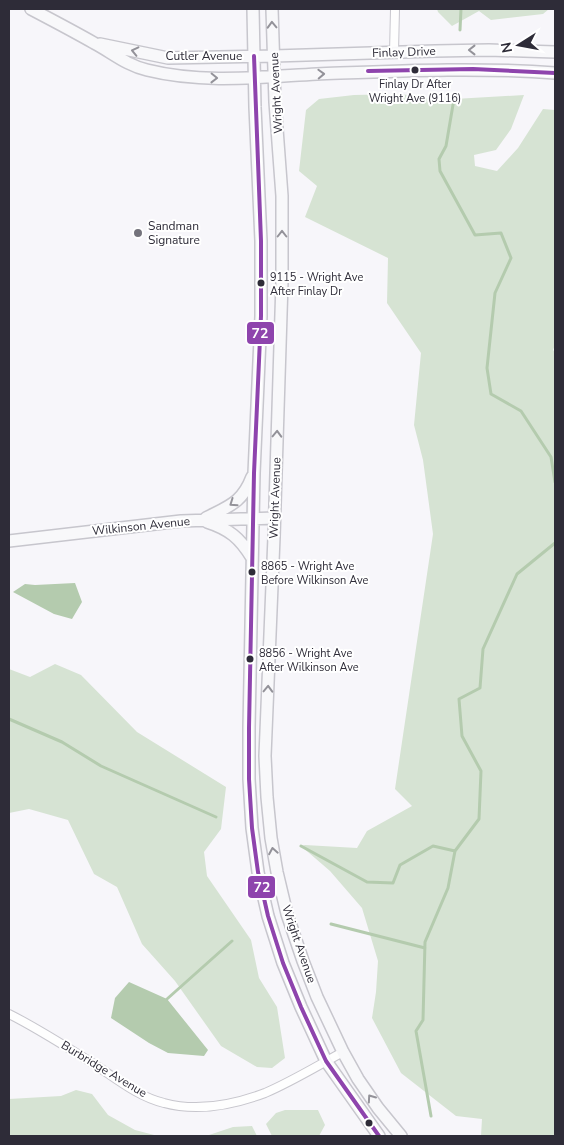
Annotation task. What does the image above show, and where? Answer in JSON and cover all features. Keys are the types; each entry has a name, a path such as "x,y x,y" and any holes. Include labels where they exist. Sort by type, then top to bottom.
{"main road":[{"name":"Cutler Avenue","path":"31,9 96,44 124,62 146,70 174,76 254,77"},
{"name":"Wright Avenue","path":"253,9 254,77 262,240 252,559 249,779 252,828 258,872 268,916 283,963 301,1007 326,1061 379,1136"},
{"name":"Wright Avenue","path":"272,9 282,206 281,292 265,756 266,797 277,872 287,914 303,961 342,1052 378,1108 401,1136"},
{"name":"Cutler Avenue","path":"96,44 168,58 254,56"},
{"name":"Finlay Drive","path":"254,56 471,50 555,52"},
{"name":"Finlay Drive","path":"254,77 442,69 555,73"},
{"path":"201,520 236,502 245,492 254,473"},
{"name":"Wilkinson Avenue","path":"9,541 181,521 274,518"},
{"path":"201,520 234,534 246,548 252,559"}],"street":[{"path":"394,52 395,9"},
{"name":"Burbridge Avenue","path":"9,1014 37,1028 140,1094 163,1103 187,1107 210,1107 238,1102 265,1093 342,1052"}],"shaded area":[{"path":"437,9 549,9 543,14 491,20 479,11 452,26"},
{"path":"401,94 437,100 524,95 511,129 496,150 474,155 475,166 497,171 518,148 543,109 555,110 555,345 553,350 555,352 555,1136 481,1136 482,1119 456,1116 401,1073 372,1018 378,961 362,908 330,871 301,846 357,848 367,831 412,806 395,789 433,534 423,460 414,425 421,353 387,303 388,258 305,217 317,186 299,171 306,110 319,99 354,95"},
{"path":"75,583 82,602 72,619 54,614 13,592 25,584"},
{"path":"55,664 81,675 137,732 226,787 221,829 204,852 207,876 251,940 259,978 277,1007 285,1058 272,1068 257,1067 221,1046 175,981 142,944 117,887 94,874 68,820 29,809 9,813 9,669 30,677"},
{"path":"129,982 167,999 208,1050 204,1056 168,1053 111,1018 115,998"},
{"path":"76,1090 92,1094 108,1115 135,1130 158,1136 9,1136 9,1099 61,1096"},
{"path":"285,1110 318,1110 325,1125 319,1136 272,1136 266,1124 276,1113"},
{"path":"252,1126 257,1136 206,1136 233,1127"}],"waterway":[{"path":"460,30 461,9"},
{"path":"455,93 446,146 439,159 440,171 475,235 501,233 511,258 495,293 487,368 491,394 521,411 551,457 555,482"},
{"path":"431,1116 416,1031 423,1020 425,942 448,888 455,851 479,819 481,771 462,736 459,699 480,688 483,649 517,574 555,543"},
{"path":"9,719 62,742 101,766 216,817"},
{"path":"301,846 367,882 393,883 400,865 433,846 455,851"},
{"path":"331,924 425,948"},
{"path":"167,999 232,941"}],"transit line":[{"name":"72","path":"254,56 261,241 261,316 254,473 249,728 249,779 252,828 258,872 268,916 283,963 301,1007 326,1061 379,1136"},
{"name":"72","path":"368,71 473,69 555,73"}],"place":[{"name":"Finlay Dr After Wright Ave (9116)","path":"415,70"},
{"name":"Sandman Signature","path":"138,233"},
{"name":"9115 - Wright Ave After Finlay Dr","path":"261,283"},
{"name":"8865 - Wright Ave Before Wilkinson Ave","path":"252,572"},
{"name":"8856 - Wright Ave After Wilkinson Ave","path":"250,659"}]}
